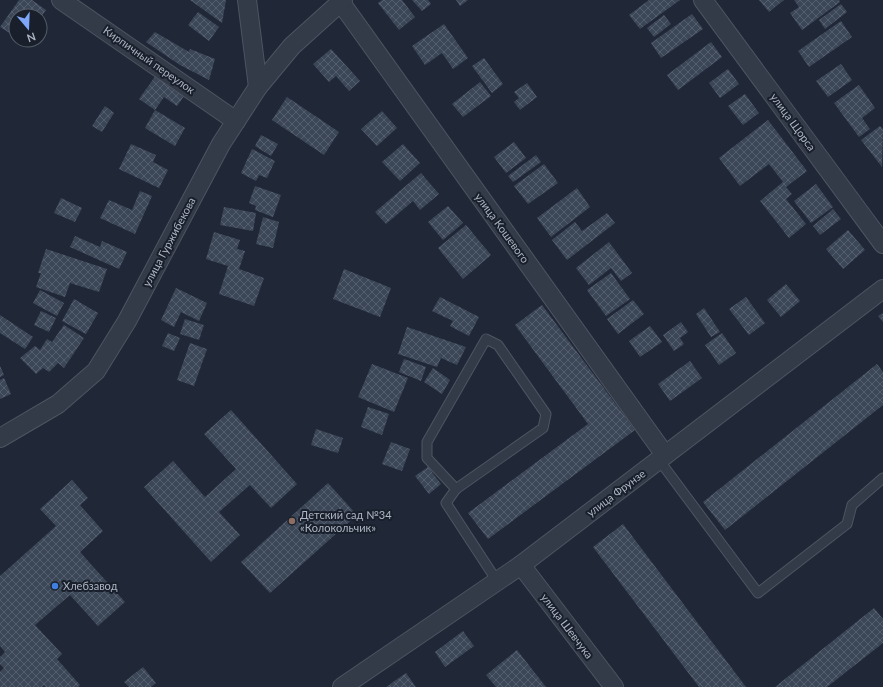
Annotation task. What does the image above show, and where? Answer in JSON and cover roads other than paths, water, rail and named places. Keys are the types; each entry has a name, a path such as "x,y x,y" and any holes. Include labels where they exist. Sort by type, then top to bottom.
{"street":[{"name":"Кирпичный переулок","path":"61,0 236,121"},
{"path":"248,0 258,86"},
{"name":"улица Щорса","path":"703,0 883,244"},
{"name":"улица Гуржибекова","path":"0,438 58,404 96,371 127,320 221,144 258,86 292,46 341,1"},
{"name":"улица Кошевого","path":"341,1 662,458"},
{"name":"улица Фрунзе","path":"342,687 521,565 883,289"},
{"name":"улица Шевчука","path":"521,565 614,687"}],"lane":[{"path":"456,489 427,458 427,442 486,339 498,344 546,414 543,428 456,489 446,504 497,581"},
{"path":"662,458 758,592 847,524 852,505 883,478"}],"place":[{"name":"Детский сад №34 «Колокольчик»","path":"292,521"},
{"name":"Хлебзавод","path":"55,586"}]}
